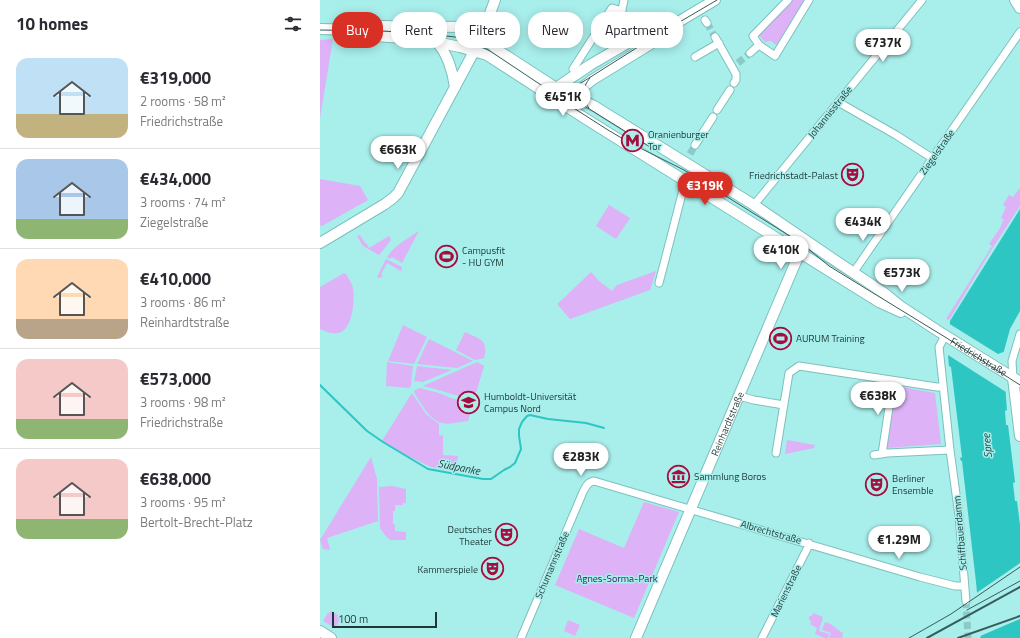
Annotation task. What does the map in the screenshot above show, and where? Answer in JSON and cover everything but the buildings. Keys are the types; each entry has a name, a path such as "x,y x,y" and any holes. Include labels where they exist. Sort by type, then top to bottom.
{"main road":[{"path":"491,12 495,0"},
{"path":"683,19 715,0"},
{"path":"1015,0 1020,8"},
{"path":"383,26 455,27"},
{"path":"320,29 332,29"},
{"name":"Friedrichstraße","path":"447,45 487,55 556,95 687,182 879,302 907,314 943,334"},
{"path":"441,48 452,71 455,87"},
{"path":"320,243 385,204 398,193 476,48"},
{"name":"Friedrichstraße","path":"495,48 556,95 572,95 594,106 754,204 807,242 884,293 900,306 1014,379"},
{"path":"556,95 590,66 619,48"},
{"path":"572,95 592,80 644,48"},
{"path":"801,253 807,242"},
{"name":"Reinhardtstraße","path":"636,638 797,259 801,253"},
{"path":"1014,379 1020,436"},
{"path":"320,631 331,638"}],"street":[{"path":"573,69 612,8 622,11 624,0"},
{"path":"788,0 753,36 759,45 776,56 810,0"},
{"name":"Johannisstraße","path":"754,204 922,0"},
{"name":"Ziegelstraße","path":"853,273 1020,32"},
{"path":"695,57 717,40 735,65 736,74 736,80 695,145"},
{"path":"750,52 759,45"},
{"path":"838,102 896,135 932,158"},
{"path":"659,283 684,186 687,182"},
{"name":"Schiffbauerdamm","path":"943,334 939,348 959,516 966,601"},
{"path":"1014,379 1012,361 1020,334"},
{"path":"776,453 790,373 799,366 943,387"},
{"path":"882,454 890,380"},
{"path":"739,396 784,405"},
{"path":"874,455 950,450"},
{"name":"Albrechtstraße","path":"583,492 587,485 591,481 594,481 945,584 964,586"},
{"name":"Schumannstraße","path":"521,638 583,492"},
{"name":"Marienstraße","path":"762,638 807,549 808,543"}],"green space":[{"path":"790,0 808,0 780,45 774,44 771,41 765,42 758,34"},
{"path":"332,39 320,118 320,40"},
{"path":"320,179 360,186 368,200 322,226 320,225"},
{"path":"1020,188 1020,206 949,320 946,319 992,246 989,244 1000,228 1004,219 1001,218 1006,207 1003,205 1009,195 1013,197"},
{"path":"609,205 630,218 616,239 596,226"},
{"path":"419,231 402,263 392,257 390,259 387,257 397,246"},
{"path":"360,235 369,248 389,236 391,240 379,255 363,246 357,236"},
{"path":"386,259 402,267 401,271 387,263 381,274 383,276 380,278 377,277"},
{"path":"656,271 650,290 570,319 557,304 591,272 599,281 612,291 617,285"},
{"path":"344,273 352,284 354,296 351,318 345,329 341,332 328,332 320,329 320,287"},
{"path":"403,325 427,337 414,364 388,361"},
{"path":"465,332 482,340 485,347 484,358 475,360 456,350"},
{"path":"429,339 473,361 457,368 417,364"},
{"path":"387,362 413,366 411,386 409,388 386,386"},
{"path":"477,362 484,366 474,400 423,386"},
{"path":"417,366 452,370 423,382 414,381"},
{"path":"896,386 935,393 941,444 886,448"},
{"path":"420,388 473,404 468,421 445,424 437,421 425,410 414,392"},
{"path":"412,393 426,414 439,424 439,435 443,436 443,455 458,456 455,472 431,467 382,441"},
{"path":"787,440 815,445 814,448 785,454"},
{"path":"371,457 377,479 378,521 327,538 330,550 323,549 320,540"},
{"path":"392,486 406,489 406,503 403,503 403,505 395,505 395,511 393,511 393,524 395,525 395,531 406,532 406,540 390,540 380,528 379,487"},
{"name":"Agnes-Sorma-Park","path":"644,502 679,512 634,618 555,585 579,529 624,548"},
{"path":"331,611 341,617 335,628 323,621"},
{"path":"813,613 823,617 819,631 829,634 828,638 823,638 815,634 817,628 810,624 811,621 809,619"},
{"path":"568,620 580,625 575,636 564,631"},
{"path":"825,622 843,633 842,638 829,638 831,633 822,630"}],"water":[{"name":"Spree","path":"1020,209 1020,311 1010,329 1004,351 1007,410 1005,411 1006,425 1008,425 1015,482 1013,483 1015,501 1017,501 1020,525 1020,638 980,638 976,582 962,461 960,458 962,457 951,367 949,366 948,356 950,321"}],"pier":[{"path":"948,323 998,354 1006,351 1007,392 946,354"},
{"path":"1020,563 1020,619 978,637 975,594"}],"waterway":[{"name":"Südpanke","path":"320,385 367,431 428,469 483,479 491,479 515,463 521,449 519,429 527,416 530,415 548,419 586,423 604,428"}],"tunnel":[{"path":"707,23 715,37"},
{"path":"738,63 750,53"},
{"path":"690,154 695,145"},
{"path":"966,601 968,638"}],"tram line":[{"path":"555,90 569,88 581,83 649,40 717,0"},
{"path":"320,30 382,31 455,37 472,42 490,51 608,130 630,143 684,170 801,243 829,266 1020,385"},
{"path":"589,108 585,101 584,89 590,78"},
{"path":"561,92 655,150"},
{"path":"909,638 951,614 1020,567"},
{"path":"967,610 1020,581"}],"railway":[{"path":"927,638 1020,587"},
{"path":"958,638 1020,616"}],"place":[{"name":"Oranienburger Tor","path":"632,140"},
{"name":"Friedrichstadt-Palast","path":"853,175"},
{"name":"Campusfit - HU GYM","path":"447,256"},
{"name":"AURUM Training","path":"780,338"},
{"name":"Humboldt-Universität Campus Nord","path":"469,402"},
{"name":"Sammlung Boros","path":"679,476"},
{"name":"Berliner Ensemble","path":"876,484"},
{"name":"Deutsches Theater","path":"507,535"},
{"name":"Kammerspiele","path":"493,569"}]}
